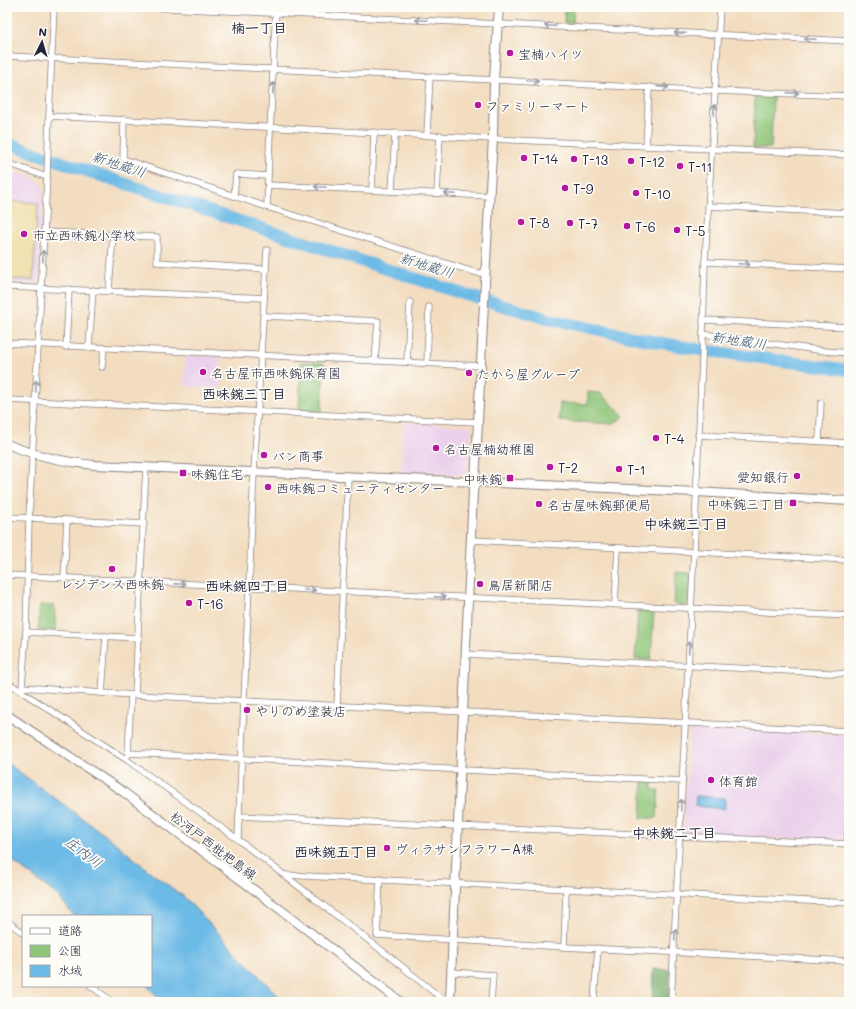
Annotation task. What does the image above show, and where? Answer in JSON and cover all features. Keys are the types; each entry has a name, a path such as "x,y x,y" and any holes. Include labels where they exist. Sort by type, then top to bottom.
{"street":[{"path":"22,689 26,632 29,518 47,177 48,116 54,7"},
{"path":"147,7 276,10 498,24 849,41"},
{"path":"449,1002 473,492 475,482 482,366 485,273 493,139 494,79 499,7"},
{"path":"671,1002 692,608 705,262 720,7"},
{"path":"267,207 276,10"},
{"path":"7,56 715,91 849,96"},
{"path":"427,134 430,76"},
{"path":"646,146 648,87"},
{"path":"48,116 427,134 493,139 849,155"},
{"path":"124,119 123,159 267,207 477,273 485,273"},
{"path":"372,190 374,132"},
{"path":"392,191 395,133"},
{"path":"437,193 440,135"},
{"path":"7,163 47,177"},
{"path":"234,196 236,174 268,176"},
{"path":"268,185 489,196"},
{"path":"708,206 849,213"},
{"path":"44,232 157,237 157,262 266,269"},
{"path":"109,291 113,235"},
{"path":"238,839 248,587 267,250"},
{"path":"705,262 849,269"},
{"path":"7,287 264,298"},
{"path":"66,347 69,289"},
{"path":"89,348 93,290"},
{"path":"407,362 410,302"},
{"path":"427,363 429,307"},
{"path":"264,316 378,320 375,360"},
{"path":"703,320 849,327"},
{"path":"703,334 825,352 849,354"},
{"path":"7,343 482,366"},
{"path":"102,367 104,348"},
{"path":"7,400 258,413 478,422"},
{"path":"819,441 821,403"},
{"path":"698,435 849,443"},
{"path":"7,444 33,453 77,463 475,482 696,495 849,501"},
{"path":"127,760 139,638 146,466"},
{"path":"337,706 348,476"},
{"path":"7,517 144,524"},
{"path":"64,578 67,520"},
{"path":"471,540 849,560"},
{"path":"615,604 618,548"},
{"path":"7,575 849,616"},
{"path":"26,632 139,638"},
{"path":"102,694 106,636"},
{"path":"465,654 849,674"},
{"path":"7,682 22,689 127,760 238,839 449,1002 476,1002"},
{"path":"22,689 849,731"},
{"name":"松河戸西枇杷島線","path":"7,715 44,738 128,796 286,913 401,1002"},
{"path":"128,753 682,780"},
{"path":"239,816 848,844 849,818"},
{"path":"285,875 849,903"},
{"path":"380,879 377,935 564,947 849,961"},
{"path":"564,947 566,889"},
{"path":"7,921 22,932"},
{"path":"594,1002 598,948"},
{"path":"451,972 493,975 491,1002"},
{"path":"93,987 113,1002"}],"shaded area":[{"name":"市立西味鋺小学校","path":"7,168 32,177 43,186 39,281 36,284 7,283"},
{"name":"名古屋市西味鋺保育園","path":"185,355 222,357 220,389 184,386"},
{"name":"名古屋楠幼稚園","path":"403,422 471,426 468,471 463,475 401,471"},
{"path":"690,728 848,735 842,841 685,834 683,831"}],"green space":[{"path":"565,7 574,7 573,23 564,23"},
{"path":"755,96 773,97 771,148 753,148"},
{"path":"301,362 324,363 322,412 299,410"},
{"path":"588,392 600,393 624,416 614,424 559,421 560,403 588,404"},
{"path":"676,572 690,573 688,606 674,604"},
{"path":"40,605 54,606 56,631 38,630"},
{"path":"638,610 654,610 651,660 635,659"},
{"path":"643,781 652,781 652,790 659,791 657,818 641,818"},
{"path":"653,969 670,970 669,1002 652,1002"}],"sand":[{"path":"7,201 38,203 33,280 7,279"}],"water":[{"name":"庄内川","path":"7,763 113,841 154,875 183,896 284,1002 163,1002 148,987 152,987 152,915 73,915 57,895 7,857"},
{"path":"696,796 725,798 725,809 695,806"}],"waterway":[{"name":"新地蔵川","path":"7,143 96,174 383,268 460,293 552,320 702,350 849,370"}],"place":[{"name":"宝楠ハイツ","path":"510,53"},
{"name":"ファミリーマート","path":"478,105"},
{"name":"T-14","path":"524,158"},
{"name":"T-13","path":"574,159"},
{"name":"T-12","path":"631,161"},
{"name":"T-11","path":"680,166"},
{"name":"T-9","path":"565,188"},
{"name":"T-10","path":"636,193"},
{"name":"T-8","path":"521,222"},
{"name":"T-7","path":"570,223"},
{"name":"T-6","path":"627,226"},
{"name":"T-5","path":"677,230"},
{"name":"市立西味鋺小学校","path":"24,234"},
{"name":"名古屋市西味鋺保育園","path":"203,372"},
{"name":"たから屋グループ","path":"469,373"},
{"name":"T-4","path":"656,438"},
{"name":"名古屋楠幼稚園","path":"436,448"},
{"name":"バン商事","path":"264,455"},
{"name":"T-2","path":"550,467"},
{"name":"T-1","path":"619,469"},
{"name":"味鋺住宅","path":"183,473"},
{"name":"愛知銀行","path":"797,476"},
{"name":"中味鋺","path":"510,478"},
{"name":"西味鋺コミュニティセンター","path":"268,487"},
{"name":"中味鋺三丁目","path":"793,503"},
{"name":"名古屋味鋺郵便局","path":"539,504"},
{"name":"レジデンス西味鋺","path":"112,569"},
{"name":"鳥居新聞店","path":"480,584"},
{"name":"T-16","path":"189,603"},
{"name":"やりのめ塗装店","path":"247,710"},
{"name":"体育館","path":"711,780"},
{"name":"ヴィラサンフラワーA棟","path":"387,848"}],"district":[{"name":"楠一丁目","path":"259,27"},
{"name":"西味鋺三丁目","path":"244,393"},
{"name":"中味鋺三丁目","path":"686,523"},
{"name":"西味鋺四丁目","path":"247,585"},
{"name":"中味鋺二丁目","path":"674,832"},
{"name":"西味鋺五丁目","path":"336,851"}]}
